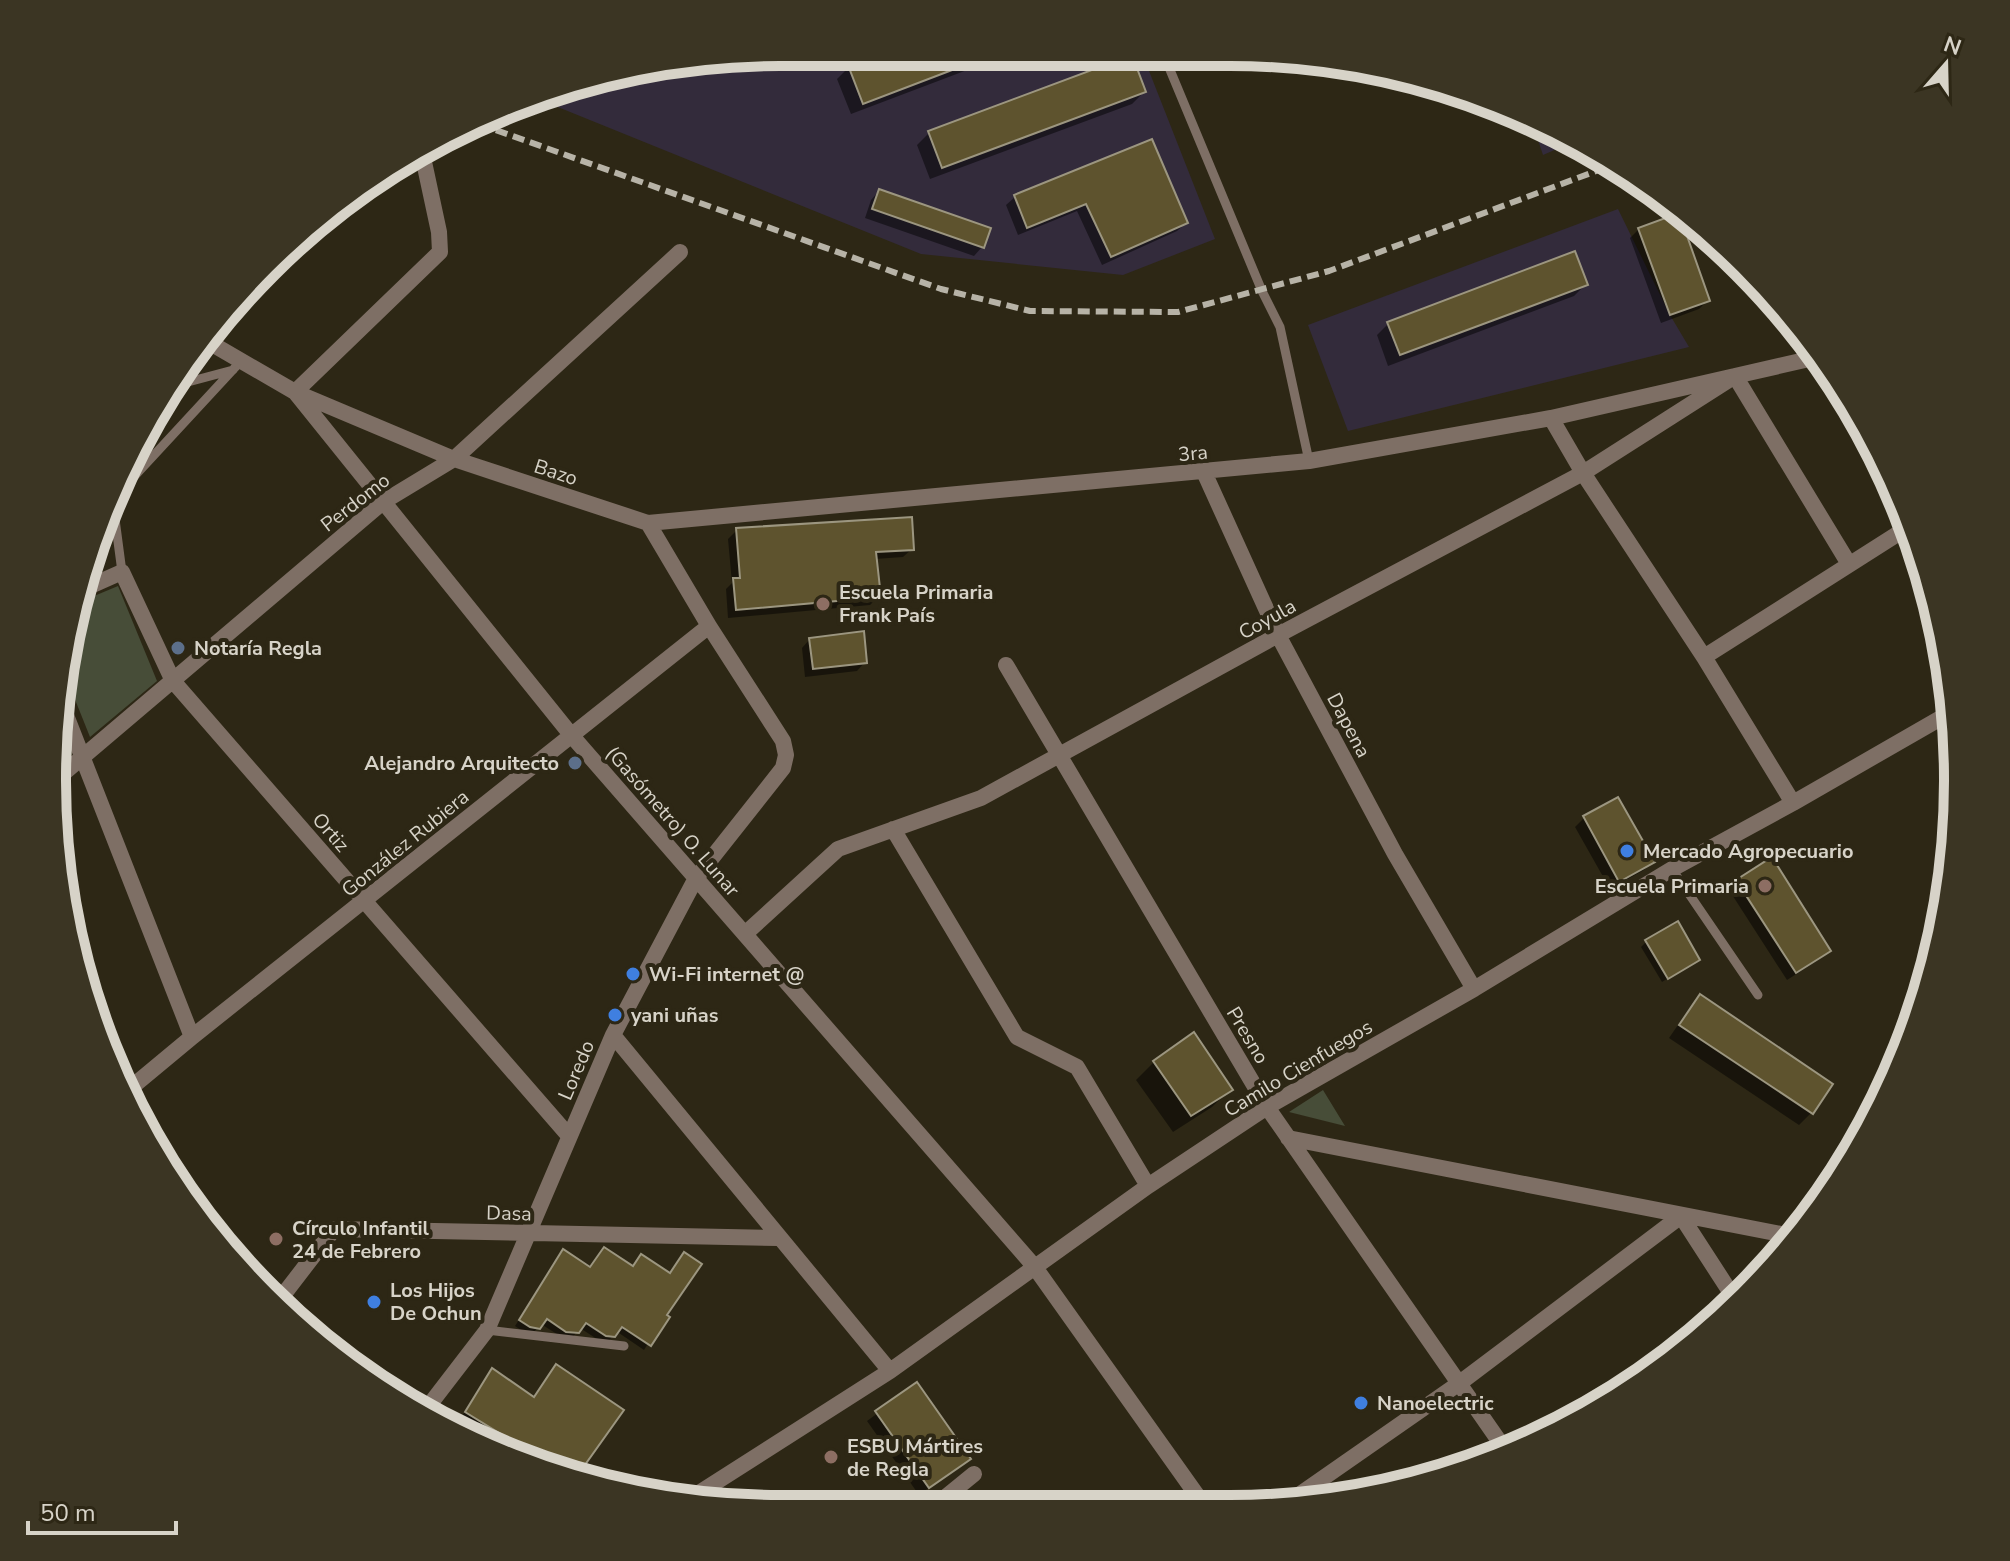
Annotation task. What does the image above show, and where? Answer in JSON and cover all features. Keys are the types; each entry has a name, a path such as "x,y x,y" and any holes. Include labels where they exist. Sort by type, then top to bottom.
{"street":[{"path":"295,392 440,252 439,232 424,162"},
{"name":"Perdomo","path":"66,771 383,502 454,459 680,252"},
{"name":"Bazo","path":"214,346 237,365 454,459 648,523"},
{"name":"Coyula","path":"746,933 838,849 981,798 1583,473 1735,376 1806,360"},
{"name":"3ra","path":"648,523 1309,461 1551,418 1735,376"},
{"path":"1735,376 1849,564"},
{"name":"(Gasómetro) O. Lunar","path":"295,392 572,736 1034,1266 1197,1495"},
{"path":"1551,418 1793,803"},
{"name":"Dapena","path":"1204,472 1278,635 1395,854 1474,989"},
{"path":"648,523 709,626"},
{"path":"1704,657 1899,533"},
{"path":"94,585 122,572"},
{"name":"Ortiz","path":"122,572 173,681 569,1136"},
{"name":"González Rubiera","path":"134,1085 709,626"},
{"name":"Loredo","path":"431,1403 487,1330 613,1035 696,878 783,768 786,755 783,741 709,626"},
{"name":"Presno","path":"1006,665 1267,1107 1500,1442"},
{"name":"Camilo Cienfuegos","path":"703,1490 890,1371 1148,1186 1267,1107 1474,989 1672,869 1941,718"},
{"path":"69,722 192,1037"},
{"path":"893,829 1017,1037 1077,1067 1148,1186"},
{"path":"613,1035 890,1371"},
{"path":"1288,1138 1781,1234"},
{"path":"1681,1216 1730,1291"},
{"path":"1305,1491 1461,1382 1681,1216"},
{"name":"Dasa","path":"284,1294 334,1229 778,1238"},
{"path":"948,1495 974,1474"}],"lane":[{"path":"1168,66 1256,277 1280,327 1309,461"},
{"path":"188,381 237,365"},
{"path":"134,476 237,365"},
{"path":"115,520 122,572"},
{"path":"1672,869 1758,995"},
{"path":"487,1330 624,1346"}],"shaded area":[{"path":"1147,66 1215,239 1123,275 921,254 551,104 641,80 734,68"},
{"path":"1537,136 1560,148 1543,155"},
{"path":"1618,209 1689,347 1348,431 1308,325"}],"green space":[{"path":"118,586 157,681 90,737 72,691 90,598"},
{"path":"1323,1090 1345,1126 1289,1112"}],"building":[{"path":"848,66 963,66 863,104"},
{"path":"1102,66 1136,66 1146,92 942,168 928,131"},
{"path":"1152,139 1188,223 1111,257 1086,204 1027,228 1014,195"},
{"path":"879,189 991,228 984,248 872,209"},
{"path":"1668,217 1685,231 1710,301 1670,315 1638,228"},
{"path":"1575,251 1588,285 1400,355 1387,322"},
{"path":"912,517 914,550 876,552 881,597 736,610 733,578 740,578 736,528"},
{"path":"864,631 867,663 813,669 809,638"},
{"path":"1618,797 1655,862 1619,882 1583,816"},
{"path":"1772,857 1831,951 1796,973 1736,880"},
{"path":"1678,921 1700,960 1668,979 1645,940"},
{"path":"1700,994 1833,1084 1813,1114 1679,1025"},
{"path":"1194,1032 1233,1090 1191,1116 1153,1061"},
{"path":"604,1247 633,1266 641,1254 670,1273 684,1252 702,1264 667,1315 670,1317 651,1346 622,1327 615,1337 606,1336 586,1323 579,1333 566,1332 547,1319 540,1329 519,1320 563,1249 590,1267"},
{"path":"556,1364 624,1410 583,1467 519,1445 465,1412 492,1368 534,1397"},
{"path":"917,1382 971,1459 929,1488 875,1411"}],"railway":[{"path":"490,128 941,289 1030,311 1178,312 1329,271 1600,170"}],"place":[{"name":"Escuela Primaria Frank País","path":"823,604"},
{"name":"Notaría Regla","path":"178,648"},
{"name":"Alejandro Arquitecto","path":"575,763"},
{"name":"Mercado Agropecuario","path":"1627,851"},
{"name":"Escuela Primaria","path":"1765,886"},
{"name":"Wi-Fi internet @","path":"633,974"},
{"name":"yani uñas","path":"615,1015"},
{"name":"Círculo Infantil 24 de Febrero","path":"276,1239"},
{"name":"Los Hijos De Ochun","path":"374,1302"},
{"name":"Nanoelectric","path":"1361,1403"},
{"name":"ESBU Mártires de Regla","path":"831,1457"}]}
